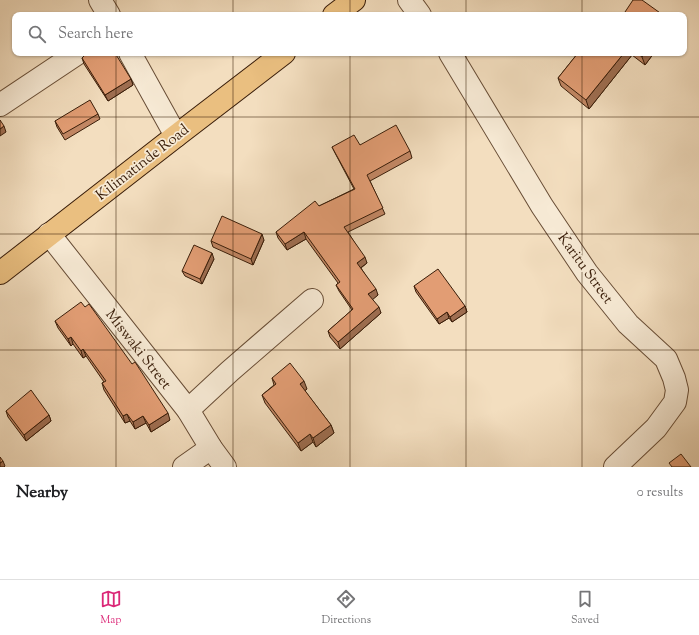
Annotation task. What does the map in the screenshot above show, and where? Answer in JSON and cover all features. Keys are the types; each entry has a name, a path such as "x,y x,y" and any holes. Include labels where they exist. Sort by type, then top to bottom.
{"main road":[{"path":"338,12 354,0"},
{"name":"Kilimatinde Road","path":"0,273 280,56"}],"street":[{"path":"100,0 107,12"},
{"path":"409,0 418,12"},
{"path":"0,105 74,56"},
{"path":"132,56 176,136"},
{"name":"Karitu Street","path":"452,56 542,206 588,273 628,324 666,359 674,378 677,390 675,402 656,428 615,467"},
{"name":"Miswaki Street","path":"49,234 188,410 211,448 225,467"},
{"path":"188,410 230,371 312,300"},
{"path":"184,467 211,448"}],"building":[{"path":"633,0 642,0 659,12 625,12"},
{"path":"84,56 117,56 131,79 105,95 82,58"},
{"path":"576,56 622,56 586,100 558,78"},
{"path":"90,100 98,114 63,134 55,121"},
{"path":"0,120 4,126 0,129"},
{"path":"396,125 410,151 367,175 383,208 344,227 365,257 357,263 376,289 368,294 379,307 338,342 328,331 353,309 336,285 340,282 304,232 285,244 276,232 315,201 319,206 355,189 332,147 354,135 360,145"},
{"path":"222,216 262,234 251,259 211,241"},
{"path":"194,245 212,253 200,279 182,271"},
{"path":"438,269 465,306 450,317 447,312 437,319 414,286"},
{"path":"81,302 85,307 89,304 132,364 135,362 168,413 149,425 143,416 133,422 127,414 123,416 102,383 106,381 83,349 81,351 71,337 68,339 55,321"},
{"path":"290,363 304,381 300,384 331,425 313,438 310,434 298,443 262,395 276,384 272,378"},
{"path":"31,390 49,415 24,435 6,411"},
{"path":"681,454 691,467 672,467 669,463"}]}
